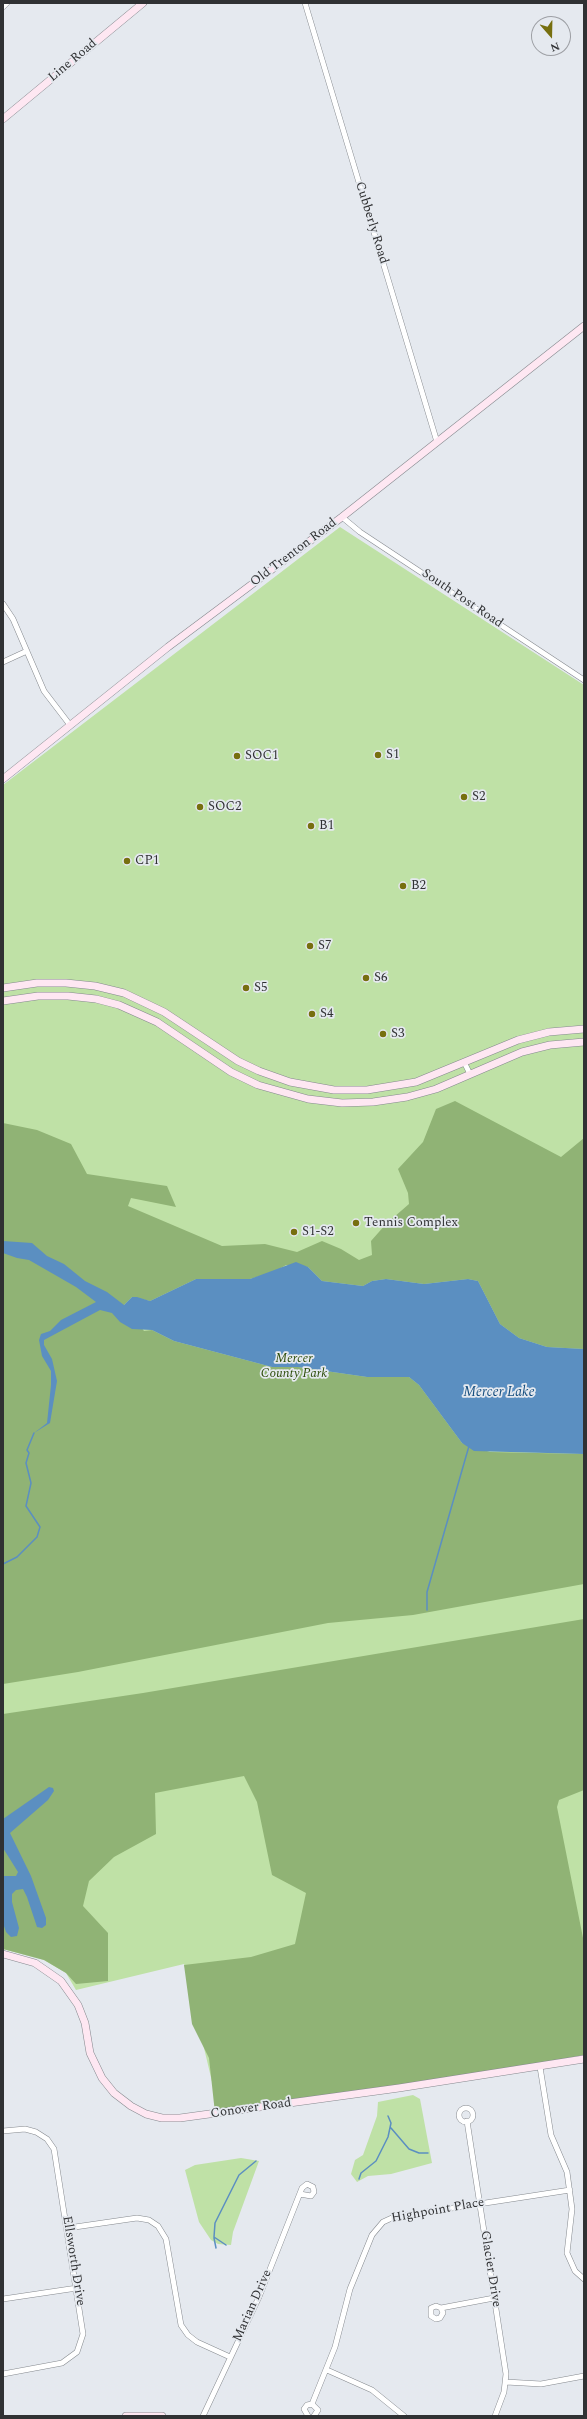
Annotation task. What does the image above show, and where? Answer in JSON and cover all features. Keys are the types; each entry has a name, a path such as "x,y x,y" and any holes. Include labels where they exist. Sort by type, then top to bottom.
{"street":[{"path":"3,7 7,3"},
{"name":"Line Road","path":"3,119 144,3"},
{"name":"Cubberly Road","path":"305,3 437,442"},
{"name":"Old Trenton Road","path":"3,779 168,647 342,517 584,326"},
{"name":"South Post Road","path":"342,517 360,532 584,680"},
{"path":"3,604 13,619 46,695 70,725"},
{"path":"3,662 27,651"},
{"path":"3,988 37,983 66,983 95,986 124,993 164,1012 244,1064 274,1077 311,1087 351,1090 384,1088 426,1078 504,1045 533,1036 584,1029"},
{"path":"3,1001 38,996 68,996 96,999 119,1005 157,1022 242,1078 274,1091 308,1099 342,1103 390,1100 424,1093 508,1057 536,1048 584,1042"},
{"path":"464,1062 470,1074"},
{"name":"Conover Road","path":"3,1954 35,1963 61,1981 78,2006 85,2023 90,2053 102,2078 121,2099 138,2110 154,2116 171,2118 187,2117 540,2067 584,2059"},
{"path":"540,2067 550,2136 566,2165 570,2190 572,2217 567,2253 575,2271 584,2279"},
{"name":"Glacier Drive","path":"467,2122 506,2382 495,2416"},
{"name":"Ellsworth Drive","path":"3,2131 31,2130 42,2135 51,2144 56,2155 83,2334 76,2352 68,2360 57,2365 3,2374"},
{"name":"Highpoint Place","path":"308,2416 304,2410 306,2405 312,2404 327,2370 350,2290 372,2235 378,2226 394,2217 570,2190"},
{"name":"Marian Drive","path":"203,2416 258,2297 300,2194"},
{"path":"68,2228 137,2218 149,2220 158,2226 166,2239 181,2325 192,2339 230,2358"},
{"path":"3,2299 77,2288"},
{"path":"441,2308 494,2298"},
{"path":"327,2370 372,2390 404,2416"},
{"path":"506,2382 541,2384 584,2376"},
{"path":"312,2404 318,2410 314,2416"},
{"path":"126,2416 162,2416"}],"green space":[{"name":"Mercer County Park","path":"340,527 584,685 584,2056 219,2111 184,1964 76,1990 66,1973 44,1960 3,1949 3,785"},
{"path":"455,1101 561,1157 584,1138 584,1349 547,1347 519,1338 500,1324 478,1281 468,1279 424,1284 386,1279 372,1281 363,1286 322,1281 308,1267 286,1265 274,1272 250,1279 196,1279 150,1301 132,1297 124,1305 144,1331 152,1330 174,1341 272,1367 298,1367 367,1377 409,1377 419,1385 462,1443 490,1452 584,1454 584,1584 413,1615 328,1623 78,1672 3,1684 3,1123 37,1130 71,1144 87,1174 167,1186 176,1207 131,1198 128,1206 222,1246 265,1244 297,1252 322,1241 341,1249 359,1260 372,1255 371,1241 386,1224 409,1204 408,1193 398,1169 423,1142 436,1109"},
{"path":"584,1619 584,1790 559,1800 557,1807 584,1943 584,2055 417,2086 215,2113 209,2058 192,2024 184,1965 251,1957 295,1944 306,1893 272,1875 257,1802 244,1776 155,1793 156,1834 114,1857 89,1881 83,1906 108,1933 108,1981 76,1984 66,1973 44,1960 3,1949 3,1714 143,1693"},
{"path":"413,2095 420,2099 432,2163 391,2174 368,2176 357,2182 351,2174 355,2160 363,2155 377,2116 378,2102"},
{"path":"241,2158 259,2161 233,2232 231,2245 218,2244 211,2240 199,2222 185,2170 195,2165"}],"water":[{"name":"Mercer Lake","path":"3,1241 32,1243 47,1256 64,1264 85,1281 107,1292 124,1305 132,1297 150,1301 196,1279 250,1279 296,1262 308,1267 322,1281 363,1286 372,1281 386,1279 424,1284 468,1279 478,1281 500,1324 519,1338 547,1347 584,1349 584,1454 474,1451 462,1443 419,1385 409,1377 367,1377 298,1367 272,1367 174,1341 152,1330 132,1329 120,1322 112,1313 100,1310 44,1340 44,1345 52,1359 57,1381 50,1423 34,1433 47,1423 51,1385 51,1371 42,1356 39,1340 41,1334 50,1331 61,1320 96,1302 76,1287 29,1260 3,1253"},
{"path":"49,1787 53,1788 54,1791 48,1800 10,1833 31,1876 46,1918 46,1925 42,1928 37,1927 23,1889 16,1890 12,1894 12,1902 19,1928 17,1936 11,1937 6,1932 3,1923 3,1876 16,1876 18,1872 3,1848 3,1819"}],"waterway":[{"path":"3,1564 17,1557 37,1537 40,1527 26,1506 31,1483 26,1463 29,1453 27,1450 34,1433"},
{"path":"427,1610 427,1592 469,1446"},
{"path":"359,2179 361,2173 376,2161 388,2137 391,2123 388,2116"},
{"path":"391,2128 409,2149 419,2153 428,2153"},
{"path":"226,2245 214,2237 215,2223 239,2175 256,2161"},
{"path":"214,2238 216,2248"}],"place":[{"name":"S1","path":"378,755"},
{"name":"SOC1","path":"237,756"},
{"name":"S2","path":"464,797"},
{"name":"SOC2","path":"200,807"},
{"name":"B1","path":"311,826"},
{"name":"CP1","path":"127,861"},
{"name":"B2","path":"403,886"},
{"name":"S7","path":"310,946"},
{"name":"S6","path":"366,978"},
{"name":"S5","path":"246,988"},
{"name":"S4","path":"312,1014"},
{"name":"S3","path":"383,1034"},
{"name":"Tennis Complex","path":"356,1223"},
{"name":"S1-S2","path":"294,1232"}]}
